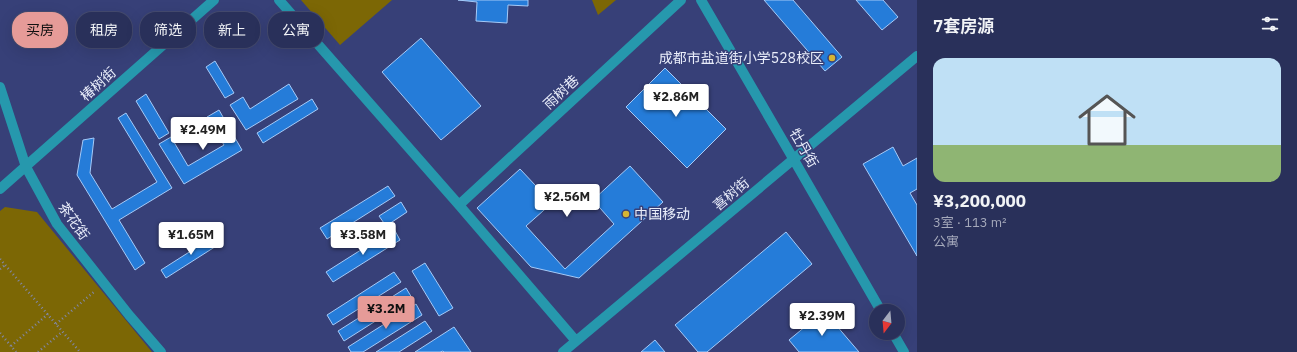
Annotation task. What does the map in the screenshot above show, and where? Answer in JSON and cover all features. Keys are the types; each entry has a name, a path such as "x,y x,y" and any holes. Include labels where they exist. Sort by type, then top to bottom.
{"street":[{"name":"椿树街","path":"0,189 214,0"},
{"path":"279,0 459,205 576,342"},
{"name":"雨树巷","path":"459,205 681,0"},
{"name":"牡丹街","path":"701,0 877,304"},
{"name":"喜树街","path":"563,352 917,56"},
{"name":"茶花街","path":"0,87 26,167 57,224 129,315 161,352"},
{"path":"897,340 904,352"}],"path":[{"path":"0,260 80,352"},
{"path":"0,269 5,265"},
{"path":"56,324 99,288"},
{"path":"11,346 48,314"},
{"path":"38,352 62,332"},
{"path":"0,333 16,352"}],"shaded area":[{"path":"301,0 392,0 340,45 324,27 324,12 311,12"},
{"path":"592,0 616,0 598,15"},
{"path":"5,207 37,212 152,352 0,352 0,211"}],"building":[{"path":"458,0 528,0 528,6 508,5 507,23 476,21 477,2"},
{"path":"764,0 793,0 842,57 825,71"},
{"path":"856,0 883,0 898,17 882,30"},
{"path":"421,38 481,106 441,140 382,72"},
{"path":"215,61 234,93 225,98 206,67"},
{"path":"665,68 726,129 687,168 626,107"},
{"path":"289,84 298,99 246,130 230,105 243,97 250,109"},
{"path":"146,94 169,133 159,139 136,101"},
{"path":"312,99 318,109 263,143 257,133"},
{"path":"219,110 242,150 184,184 159,144 171,137 188,166 224,145 207,117"},
{"path":"126,113 172,188 119,220 145,263 135,270 77,175 83,140 94,138 90,173 112,209 157,182 118,118"},
{"path":"893,147 903,166 917,158 917,189 910,193 917,205 917,256 863,164"},
{"path":"630,166 663,202 579,278 531,267 477,208 520,169 552,203 526,226 565,269 614,224 593,200"},
{"path":"388,186 395,196 327,239 320,228"},
{"path":"401,202 407,212 386,226 379,216"},
{"path":"394,229 400,240 333,282 326,272"},
{"path":"786,232 812,264 707,352 698,352 675,325"},
{"path":"216,235 221,243 166,278 161,270"},
{"path":"425,263 453,308 439,316 412,271"},
{"path":"394,272 401,282 333,325 327,315"},
{"path":"406,288 412,298 344,341 338,331"},
{"path":"416,304 422,315 363,352 351,352 348,347"},
{"path":"824,311 859,352 799,352 789,340"},
{"path":"425,321 432,331 399,352 376,352"},
{"path":"454,327 471,352 415,352"},
{"path":"655,340 665,352 641,352"}],"place":[{"name":"成都市盐道街小学528校区","path":"832,58"},
{"name":"中国移动","path":"626,214"}]}
